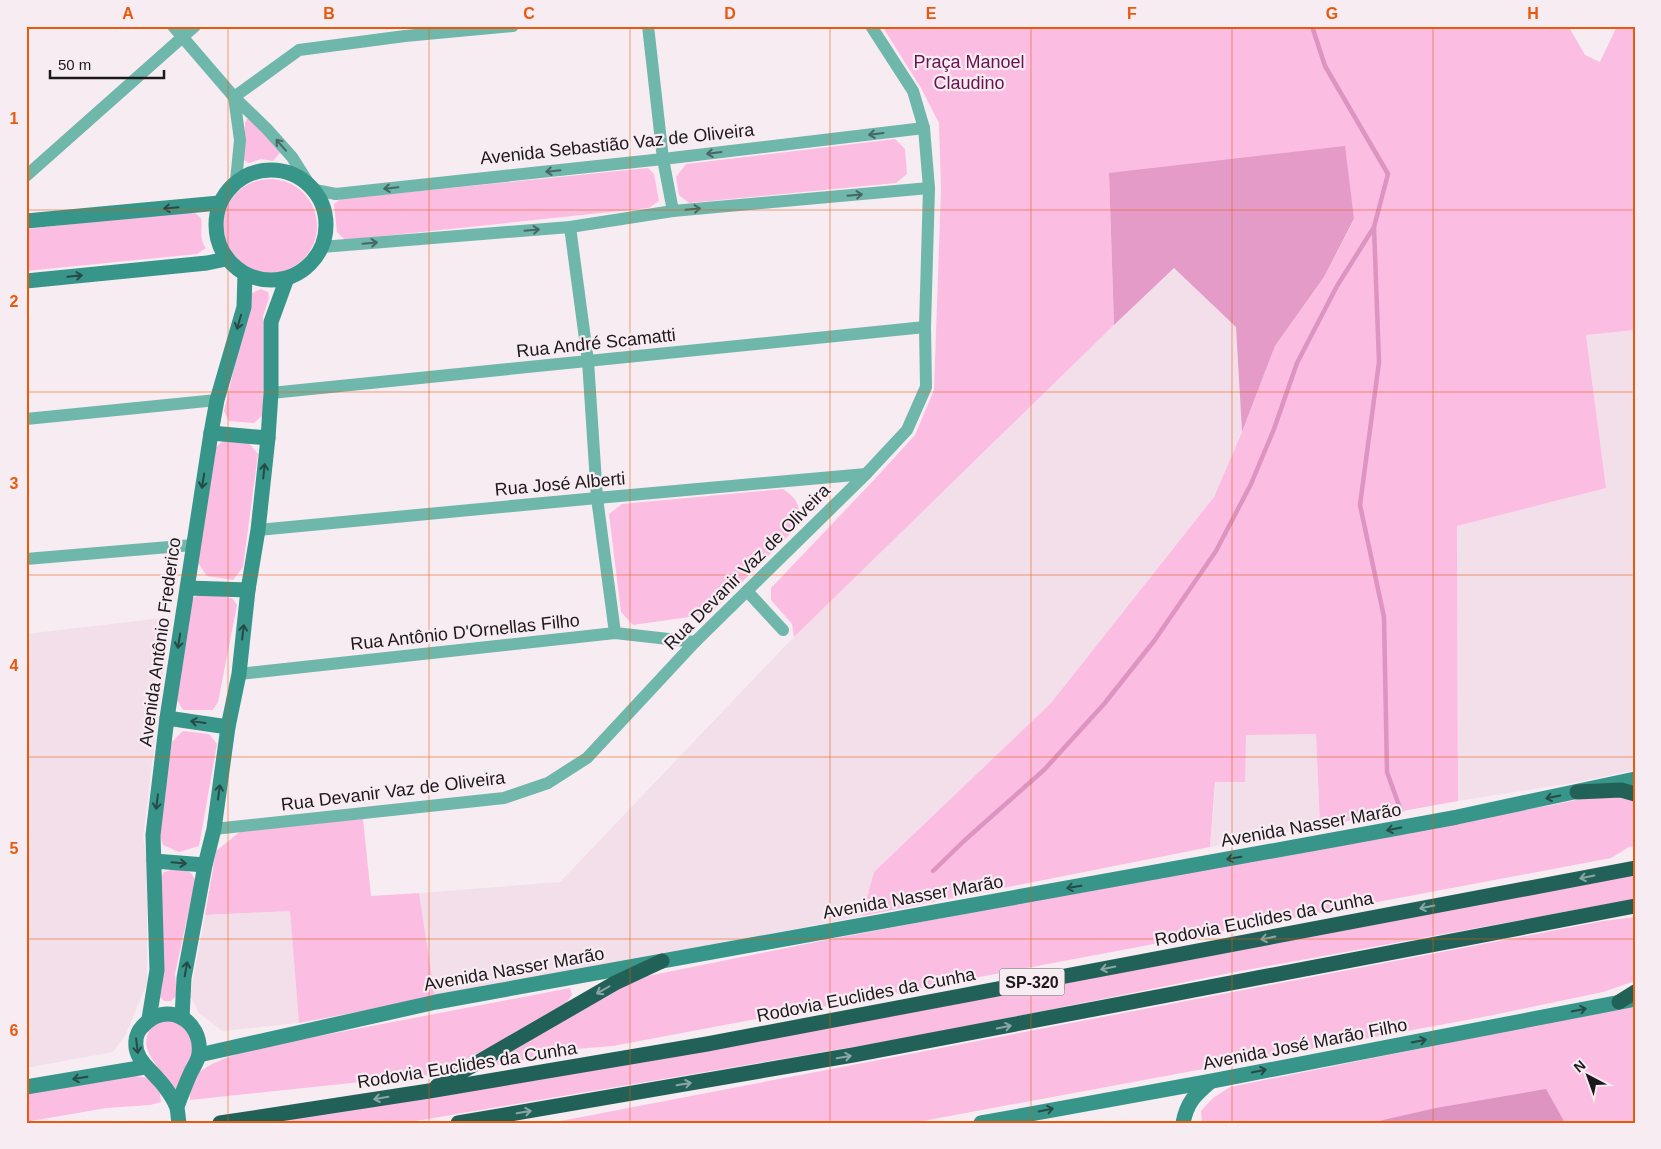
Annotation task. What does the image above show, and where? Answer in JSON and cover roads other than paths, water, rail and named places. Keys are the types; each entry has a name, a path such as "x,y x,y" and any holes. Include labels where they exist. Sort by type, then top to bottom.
{"highway":[{"path":"1577,792 1621,790 1635,794"},
{"name":"Rodovia Euclides da Cunha","path":"220,1123 429,1091 708,1044 1635,868"},
{"name":"SP-320","path":"458,1123 853,1055 1635,906"},
{"path":"429,1091 615,983 662,961"},
{"path":"1619,1002 1635,992"}],"street":[{"path":"173,26 234,97 292,157 312,187 324,208 326,228 322,247 313,261 301,271 287,278 273,280 259,279 235,268 226,258 217,241 215,222 219,203 226,191 236,181 254,172 273,169 292,173 312,187"},
{"path":"26,176 195,26"},
{"path":"406,36 416,26"},
{"path":"234,97 299,50 406,36 513,26"},
{"path":"648,26 663,159 673,211"},
{"name":"Rua Devanir Vaz de Oliveira","path":"214,829 504,798 548,784 587,758 695,642 866,474 907,430 926,386 929,188 924,128 913,92 871,26"},
{"path":"234,97 240,140 236,181"},
{"name":"Avenida Sebastião Vaz de Oliveira","path":"312,187 336,194 663,159 924,128"},
{"path":"322,247 570,227 673,211 929,188"},
{"path":"26,221 219,203"},
{"path":"570,227 588,361 597,498 615,633"},
{"path":"26,281 207,263 226,258"},
{"name":"Avenida Antônio Frederico","path":"178,1115 158,1078 145,1066 137,1053 136,1040 139,1031 149,1019 157,970 153,835 167,718 211,433 217,400 244,307 245,274"},
{"path":"182,1018 184,978 205,865 214,829 228,726 239,674 248,590 258,530 271,393 271,322 287,278"},
{"name":"Rua André Scamatti","path":"271,393 926,328"},
{"path":"26,419 217,400"},
{"path":"211,433 268,438"},
{"name":"Rua José Alberti","path":"258,530 866,474"},
{"path":"26,559 193,545"},
{"path":"188,588 248,590"},
{"path":"747,591 783,630"},
{"name":"Rua Antônio D'Ornellas Filho","path":"239,674 615,633 695,642"},
{"path":"167,718 228,726"},
{"name":"Avenida Nasser Marão","path":"199,1055 436,1002 1357,836 1635,779"},
{"path":"154,861 205,865"},
{"name":"Avenida José Marão Filho","path":"981,1123 1212,1081 1635,999"},
{"path":"149,1019 164,1014 173,1014 189,1023 195,1030 198,1039 199,1055"},
{"name":"Avenida Antônio Frederico","path":"178,1115 199,1055"},
{"path":"26,1088 145,1066"},
{"path":"1182,1123 1193,1096 1212,1081"}],"waterway":[{"path":"1312,26 1325,66 1388,174 1374,227 1379,362 1360,505 1384,617 1387,772 1401,811"},
{"path":"933,871 1044,770 1104,704 1154,641 1216,551 1251,484 1274,429 1297,363 1337,286 1374,227"}],"park label":[{"name":"Praça Manoel Claudino","path":"969,72"}]}
